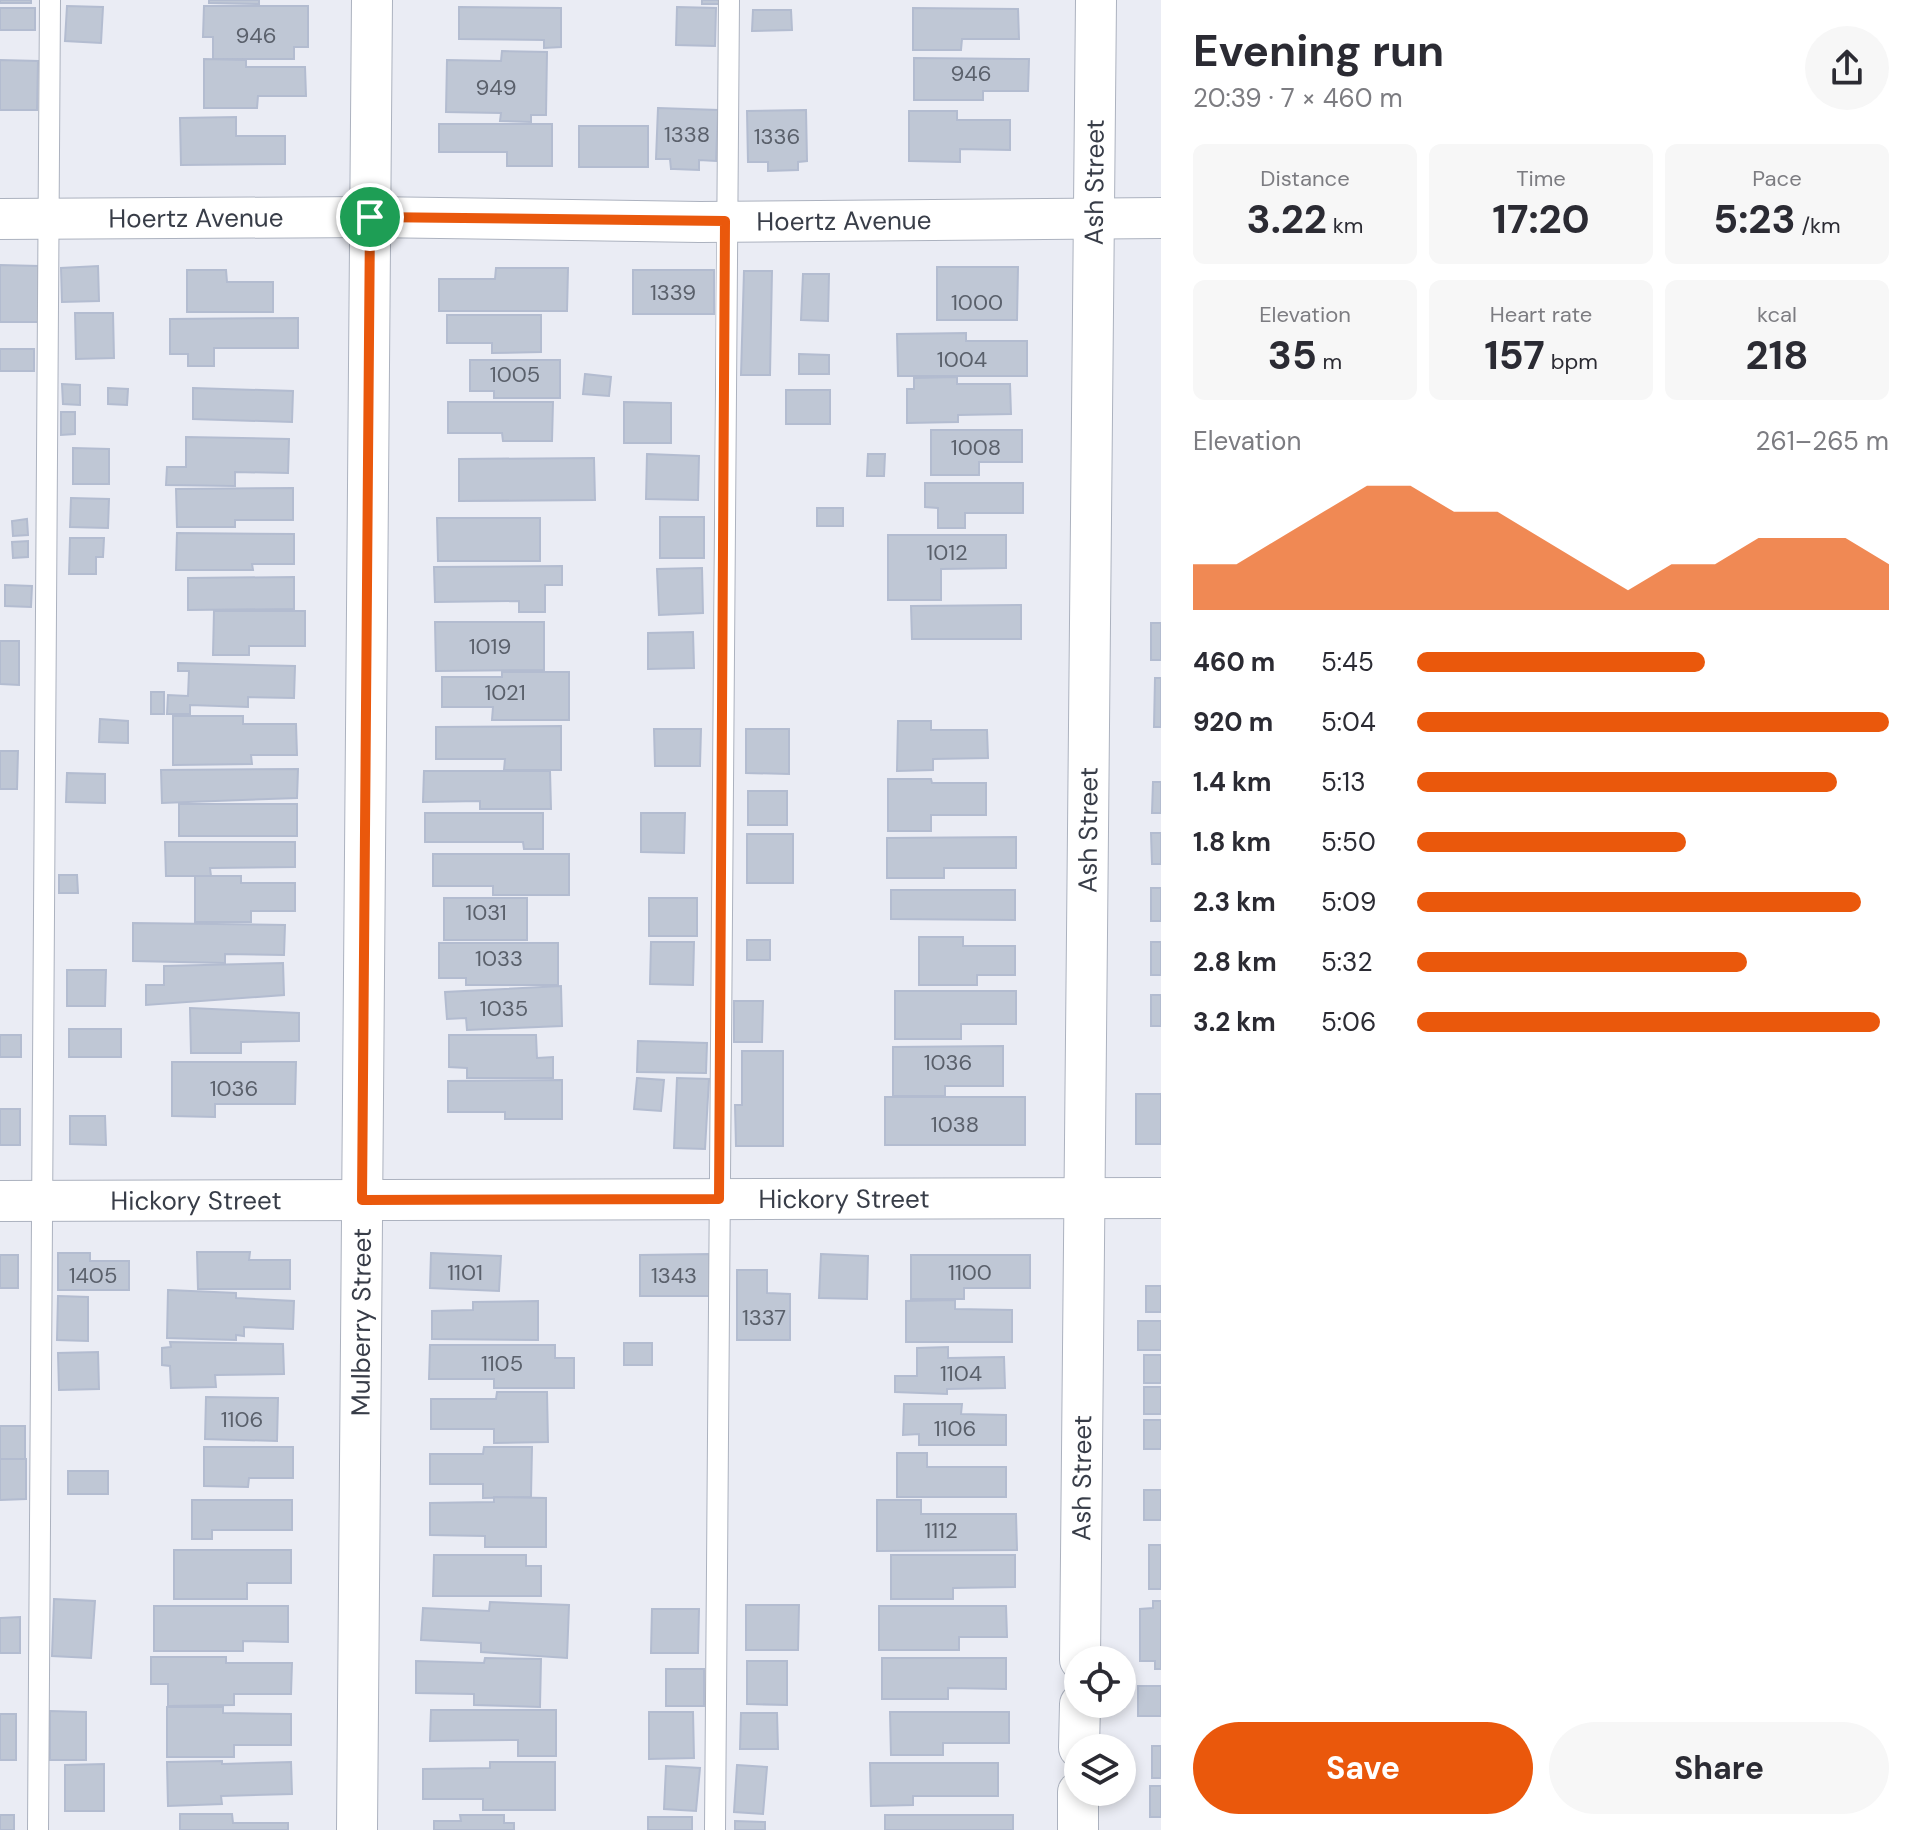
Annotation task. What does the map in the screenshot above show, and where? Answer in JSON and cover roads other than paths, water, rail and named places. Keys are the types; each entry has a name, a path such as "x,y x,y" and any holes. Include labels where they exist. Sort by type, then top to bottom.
{"street":[{"name":"Mulberry Street","path":"357,1830 372,0"},
{"name":"Ash Street","path":"1080,1646 1096,0"},
{"name":"Hoertz Avenue","path":"0,219 370,217 725,221 1161,218"},
{"name":"Hickory Street","path":"0,1201 1161,1198"},
{"path":"1078,1806 1078,1830"}],"lane":[{"path":"38,1830 50,0"},
{"path":"715,1830 729,0"}]}
